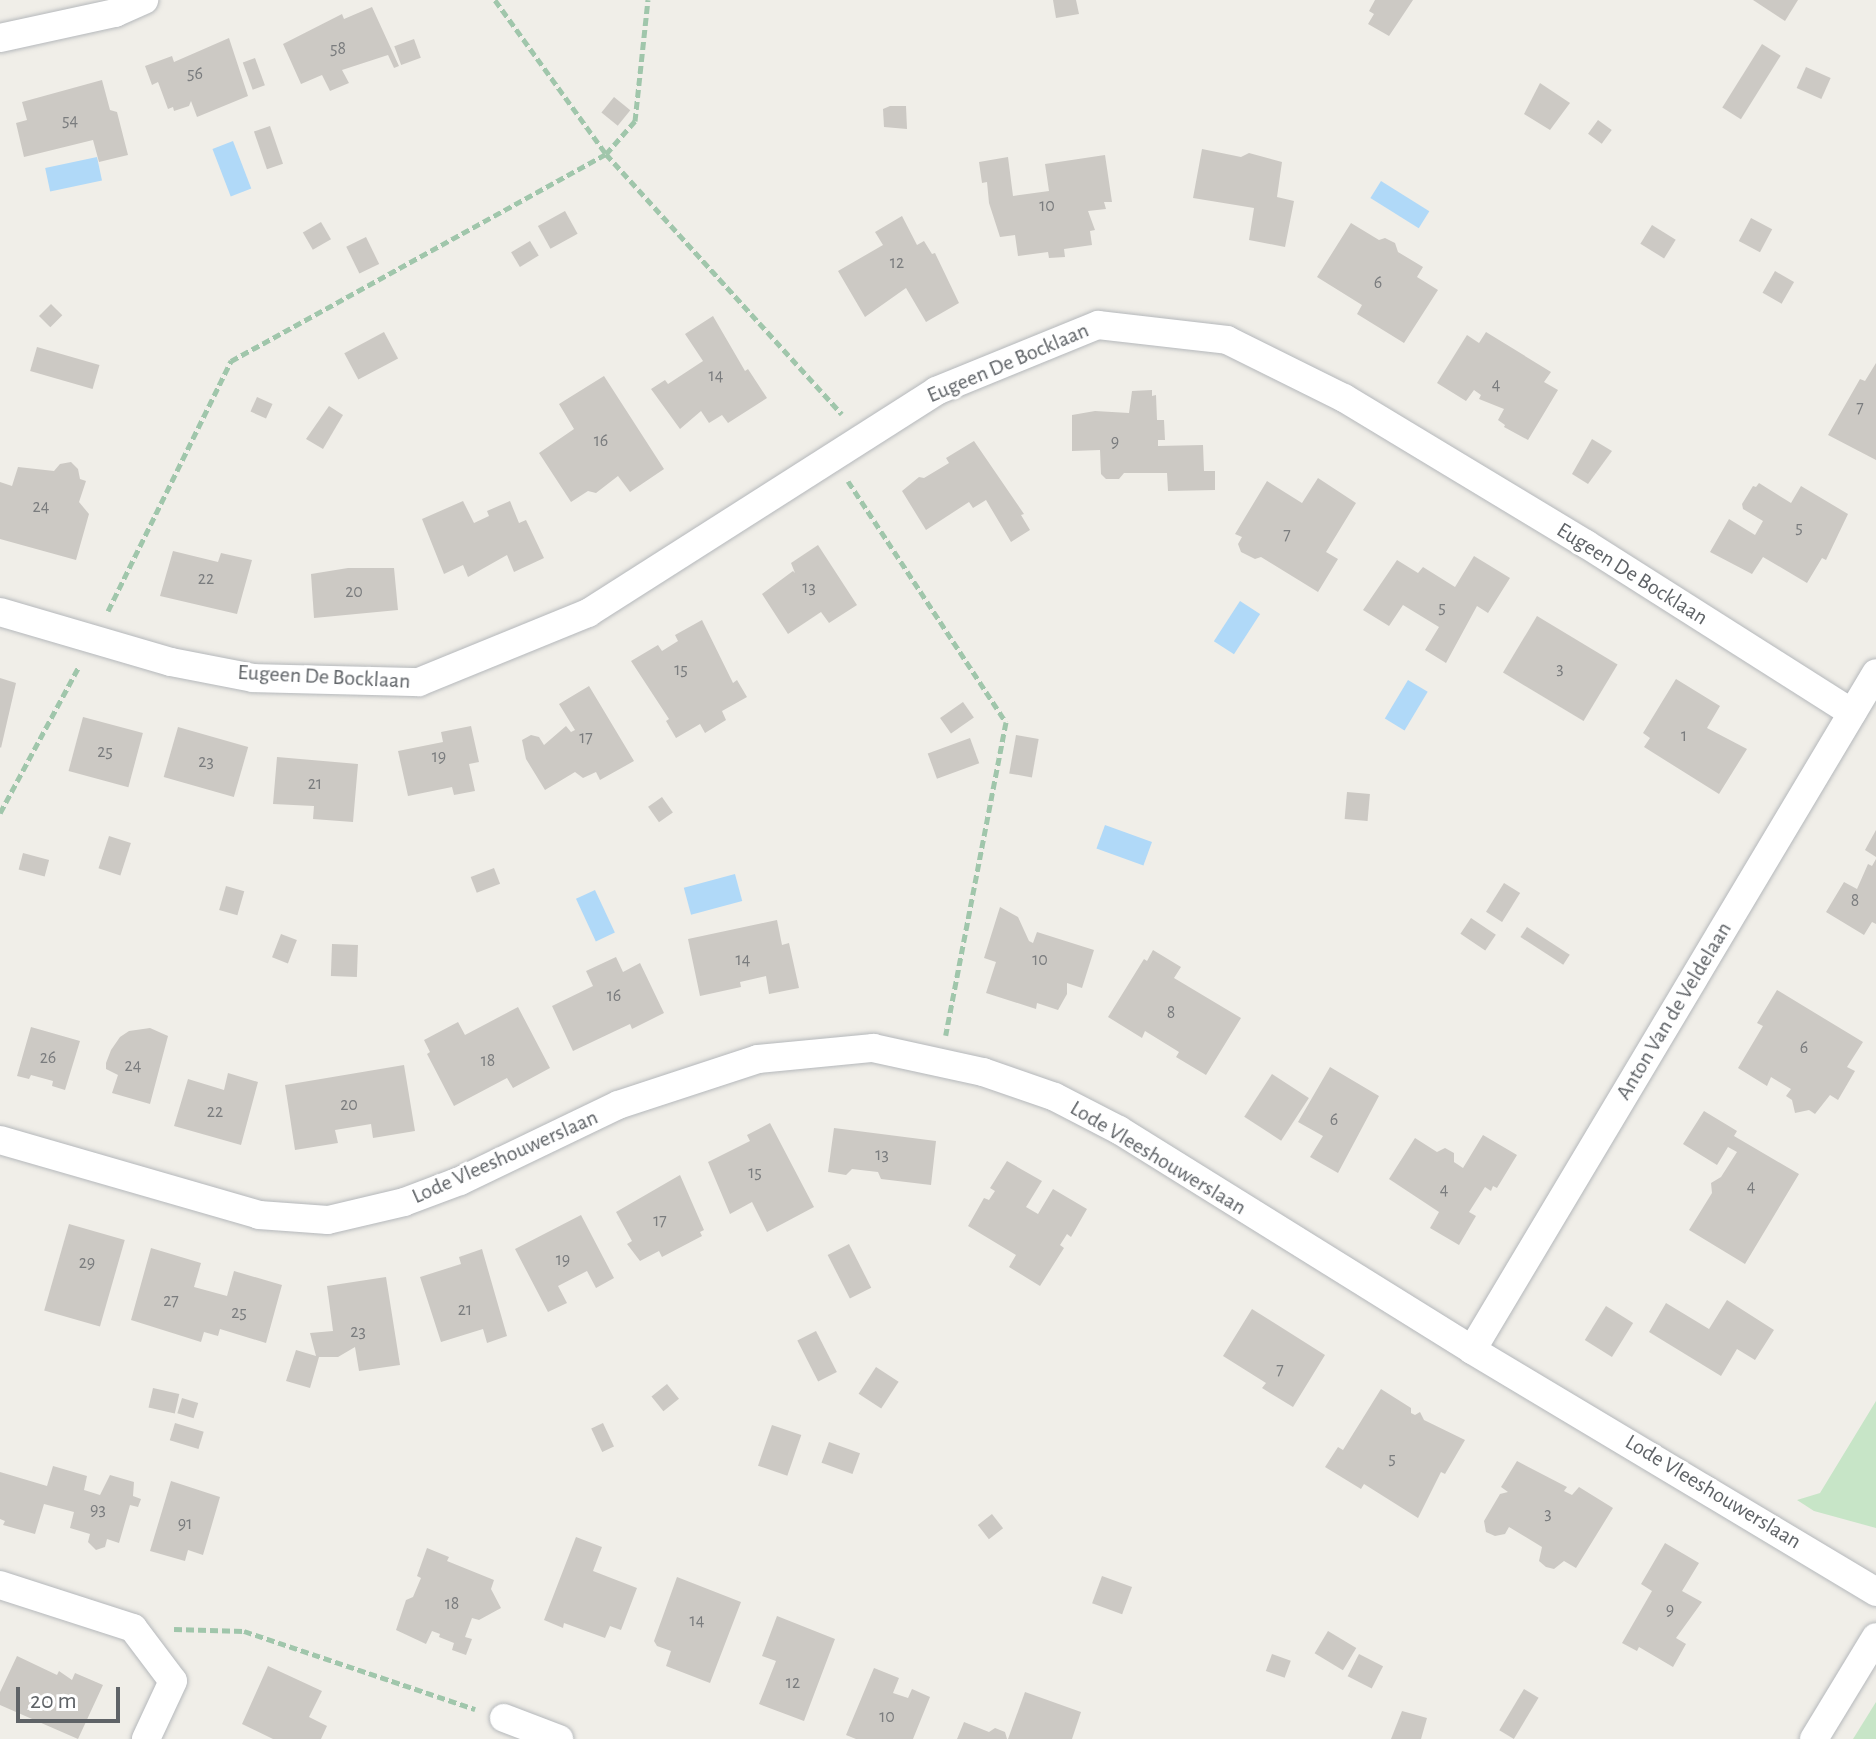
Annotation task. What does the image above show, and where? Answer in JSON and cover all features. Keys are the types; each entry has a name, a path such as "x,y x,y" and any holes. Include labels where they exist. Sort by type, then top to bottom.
{"street":[{"path":"0,38 115,13 144,0"},
{"name":"Eugeen De Bocklaan","path":"0,612 171,662 253,678 419,682 588,613 850,443 936,391 1098,325 1227,340 1344,398 1586,544 1852,713"},
{"name":"Anton Van de Veldelaan","path":"1472,1350 1876,673"},
{"name":"Lode Vleeshouwerslaan","path":"0,1140 259,1215 328,1220 404,1202 460,1181 618,1105 758,1059 873,1048 983,1072 1055,1097 1119,1130 1472,1350 1635,1444 1876,1592"},
{"path":"0,1585 133,1628 173,1681 146,1739"},
{"path":"1814,1739 1876,1637"},
{"path":"504,1718 559,1739"}],"path":[{"path":"495,0 606,154 850,443 849,483 1006,722 941,1062"},
{"path":"0,813 94,640 231,361 606,154 635,121 648,0"},
{"path":"133,1628 244,1631 504,1718"}],"green space":[{"path":"1876,1401 1876,1528 1814,1511 1797,1500 1820,1493"},
{"path":"1876,1702 1876,1739 1853,1739"}],"water":[{"path":"233,141 251,189 231,196 212,149"},
{"path":"97,157 102,180 50,191 45,168"},
{"path":"1381,181 1429,211 1419,228 1370,198"},
{"path":"1240,601 1260,614 1234,654 1214,641"},
{"path":"1408,680 1428,692 1405,730 1385,719"},
{"path":"1105,825 1152,842 1143,866 1096,848"},
{"path":"735,874 742,901 691,915 684,888"},
{"path":"595,890 615,933 596,941 576,899"}],"building":[{"path":"1053,0 1076,0 1079,14 1056,18"},
{"path":"1375,0 1413,0 1389,36 1368,24 1374,14 1369,11"},
{"path":"1753,0 1798,0 1785,21"},
{"path":"372,7 399,66 394,68 388,55 342,70 349,83 330,91 322,75 301,84 283,44 342,14 344,19"},
{"path":"229,38 248,96 197,117 191,101 189,106 174,111 173,107 168,109 158,82 152,85 145,66 172,56 174,62"},
{"path":"414,39 421,58 401,65 394,46"},
{"path":"1762,44 1781,56 1741,119 1722,108"},
{"path":"255,58 265,85 253,90 243,62"},
{"path":"1806,67 1831,78 1821,99 1797,88"},
{"path":"102,80 110,110 117,112 128,155 99,162 93,140 24,157 16,123 27,120 22,102"},
{"path":"1540,83 1570,103 1550,130 1524,114"},
{"path":"614,97 630,110 618,126 601,113"},
{"path":"906,106 907,129 884,127 883,109"},
{"path":"1598,120 1612,130 1602,144 1588,134"},
{"path":"270,126 283,164 267,169 254,132"},
{"path":"1202,149 1241,157 1249,153 1282,162 1277,197 1294,201 1285,247 1249,240 1254,208 1193,198"},
{"path":"1105,155 1112,202 1104,202 1106,209 1088,211 1095,230 1090,231 1092,245 1064,249 1065,257 1049,258 1048,252 1018,256 1015,235 1000,237 989,203 987,182 982,183 979,162 1008,157 1013,196 1049,191 1045,164"},
{"path":"565,211 578,234 550,249 538,226"},
{"path":"902,216 917,245 924,241 932,254 935,253 959,303 926,322 906,288 865,317 838,271 883,245 875,232"},
{"path":"1751,218 1772,229 1760,252 1739,241"},
{"path":"321,222 331,239 313,250 303,233"},
{"path":"1351,223 1379,240 1385,238 1395,243 1398,252 1423,267 1417,277 1438,290 1404,343 1357,314 1362,305 1317,277"},
{"path":"1652,225 1676,240 1664,258 1640,244"},
{"path":"366,237 379,264 359,274 346,247"},
{"path":"530,241 539,256 520,267 511,252"},
{"path":"1775,271 1794,282 1782,304 1762,293"},
{"path":"51,304 62,315 50,327 39,316"},
{"path":"713,316 745,371 748,369 767,398 728,423 722,415 709,423 701,411 680,429 651,389 665,380 668,384 703,361 685,334"},
{"path":"384,332 398,358 358,380 344,353"},
{"path":"1486,332 1551,372 1544,382 1558,390 1528,440 1504,427 1498,420 1504,409 1479,399 1481,395 1474,390 1466,401 1437,383 1467,335 1479,343"},
{"path":"37,347 99,365 93,389 30,371"},
{"path":"1876,363 1876,460 1828,435 1860,379 1865,381"},
{"path":"604,376 664,469 630,492 618,476 596,493 588,491 571,502 539,453 574,429 559,404"},
{"path":"1152,390 1152,396 1156,395 1157,420 1164,420 1165,440 1158,440 1158,446 1203,445 1204,471 1215,471 1215,490 1168,491 1167,473 1124,473 1119,479 1106,479 1101,474 1100,450 1072,451 1072,415 1095,411 1129,413 1132,391"},
{"path":"257,397 273,404 266,419 250,412"},
{"path":"329,406 343,415 323,449 306,439"},
{"path":"1592,439 1612,451 1588,484 1572,474"},
{"path":"974,441 1024,514 1021,515 1030,530 1011,542 986,500 973,508 969,502 926,530 902,491 919,477 924,478 949,463 946,458"},
{"path":"71,462 78,469 80,479 86,481 79,502 89,514 76,560 0,539 0,482 12,486 18,467 54,471 60,464"},
{"path":"1318,478 1356,503 1326,552 1338,559 1318,592 1261,557 1255,559 1241,552 1238,544 1242,537 1235,534 1267,481 1302,503"},
{"path":"1759,483 1791,503 1801,486 1848,514 1826,560 1822,558 1807,583 1763,557 1752,574 1710,552 1729,519 1755,535 1763,521 1743,509 1742,504 1753,486"},
{"path":"463,501 474,523 489,516 487,511 510,501 519,523 526,520 544,558 514,572 507,555 468,577 463,565 444,574 422,519"},
{"path":"818,545 857,605 829,623 821,612 788,634 762,594 793,571 795,573 791,563"},
{"path":"173,551 218,562 221,553 252,560 237,614 160,596"},
{"path":"1474,556 1510,578 1488,613 1477,606 1446,663 1425,650 1439,627 1403,605 1389,626 1363,610 1397,560 1418,573 1423,567 1455,587"},
{"path":"348,568 394,568 398,610 314,618 311,574"},
{"path":"1537,616 1618,664 1584,721 1503,673"},
{"path":"702,620 733,683 737,680 747,697 722,711 726,720 705,733 700,724 676,738 666,721 669,719 631,661 658,645 662,651 678,641 675,635"},
{"path":"0,678 16,683 1,748 0,747"},
{"path":"1676,679 1720,706 1707,728 1747,749 1719,794 1644,747 1650,738 1643,733"},
{"path":"589,686 634,761 600,780 596,772 583,778 575,772 545,790 526,759 522,740 531,735 539,737 544,745 566,726 571,732 575,730 559,704"},
{"path":"963,702 974,718 951,734 940,718"},
{"path":"83,717 143,733 128,787 69,771"},
{"path":"471,726 479,762 469,764 475,791 454,795 452,787 408,796 398,751 443,742 441,732"},
{"path":"178,727 248,747 234,797 164,777"},
{"path":"1016,735 1039,739 1032,777 1009,773"},
{"path":"970,738 979,763 937,779 928,753"},
{"path":"277,757 358,764 353,822 313,819 314,806 273,804"},
{"path":"1347,792 1370,794 1368,821 1345,819"},
{"path":"662,797 673,813 659,822 648,807"},
{"path":"1876,830 1876,857 1865,850"},
{"path":"109,836 131,843 120,875 98,868"},
{"path":"23,853 49,860 45,876 19,869"},
{"path":"1876,859 1876,924 1872,922 1864,935 1826,912 1844,882 1857,889 1868,864 1872,866"},
{"path":"494,868 500,884 477,893 471,877"},
{"path":"1504,883 1520,893 1502,922 1486,912"},
{"path":"226,886 244,891 237,915 219,910"},
{"path":"1000,907 1018,917 1029,941 1033,943 1037,932 1094,950 1082,988 1067,983 1067,994 1058,1010 1037,1003 1036,1009 986,993 996,962 984,958"},
{"path":"1471,918 1496,935 1485,951 1460,934"},
{"path":"777,920 782,945 789,943 799,988 769,994 766,976 740,982 741,987 700,996 688,939"},
{"path":"1527,927 1570,955 1563,965 1520,937"},
{"path":"281,934 297,940 288,963 272,957"},
{"path":"332,944 358,945 357,977 331,976"},
{"path":"1153,950 1181,967 1174,978 1241,1018 1206,1075 1176,1057 1179,1052 1145,1031 1142,1038 1108,1017 1144,959 1147,961"},
{"path":"616,957 623,972 640,963 664,1013 632,1029 630,1024 573,1051 552,1006 593,986 586,971"},
{"path":"1777,990 1863,1042 1847,1067 1855,1071 1838,1100 1830,1095 1815,1114 1809,1110 1795,1113 1792,1100 1786,1096 1791,1089 1771,1077 1767,1086 1738,1068 1763,1026 1757,1023"},
{"path":"518,1007 550,1068 513,1088 507,1078 454,1106 427,1054 430,1052 424,1040 458,1022 465,1035"},
{"path":"31,1027 80,1041 65,1090 52,1086 53,1081 31,1075 29,1079 17,1076"},
{"path":"150,1028 168,1036 150,1104 112,1093 118,1075 106,1069 106,1063 120,1037 129,1031"},
{"path":"404,1065 415,1131 373,1138 371,1124 335,1130 338,1143 295,1150 285,1085"},
{"path":"1330,1067 1379,1096 1338,1173 1310,1157 1323,1136 1298,1122"},
{"path":"228,1073 258,1082 241,1145 174,1126 188,1079 224,1090"},
{"path":"1272,1074 1309,1098 1281,1141 1244,1117"},
{"path":"1704,1111 1737,1131 1734,1136 1799,1174 1745,1264 1689,1230 1712,1193 1711,1183 1721,1177 1737,1152 1728,1147 1717,1165 1683,1144"},
{"path":"770,1123 814,1207 767,1232 752,1202 730,1214 708,1162 750,1141 747,1135"},
{"path":"834,1128 936,1141 931,1185 881,1179 878,1172 852,1169 846,1175 828,1172"},
{"path":"1483,1135 1517,1155 1497,1188 1493,1186 1491,1191 1485,1187 1469,1212 1476,1216 1459,1245 1430,1228 1439,1212 1389,1179 1415,1138 1437,1152 1445,1148 1454,1153 1454,1162 1463,1168"},
{"path":"1007,1161 1042,1181 1026,1207 1038,1214 1053,1189 1087,1209 1071,1237 1067,1234 1060,1245 1064,1248 1040,1286 1009,1267 1016,1255 968,1226 984,1198 989,1200 995,1191 990,1188"},
{"path":"680,1175 704,1230 700,1232 702,1236 662,1257 659,1251 640,1261 627,1244 632,1241 616,1212"},
{"path":"581,1215 614,1278 596,1288 587,1271 558,1286 567,1303 548,1312 515,1249"},
{"path":"69,1224 125,1240 100,1327 44,1311"},
{"path":"849,1244 871,1288 850,1299 828,1255"},
{"path":"151,1248 201,1263 194,1287 227,1296 234,1271 282,1285 266,1343 220,1329 218,1336 204,1332 201,1342 131,1320"},
{"path":"482,1249 507,1336 487,1343 483,1329 441,1342 420,1277 461,1264 459,1257"},
{"path":"386,1277 400,1365 359,1371 355,1347 338,1357 319,1357 310,1388 286,1381 296,1350 316,1356 310,1333 333,1331 327,1286"},
{"path":"1727,1300 1774,1330 1755,1360 1737,1349 1721,1376 1649,1332 1666,1303 1709,1329"},
{"path":"1606,1306 1633,1323 1612,1357 1585,1340"},
{"path":"1252,1309 1325,1355 1293,1407 1262,1388 1266,1383 1223,1356"},
{"path":"816,1331 837,1372 818,1382 797,1341"},
{"path":"876,1367 899,1382 881,1409 859,1394"},
{"path":"667,1384 679,1399 663,1411 651,1397"},
{"path":"153,1388 179,1394 175,1414 149,1407"},
{"path":"1381,1389 1411,1408 1411,1413 1415,1415 1420,1412 1424,1420 1465,1440 1445,1474 1441,1472 1418,1518 1364,1484 1361,1489 1325,1467 1338,1447 1343,1450"},
{"path":"182,1398 198,1403 194,1418 177,1413"},
{"path":"175,1423 204,1432 198,1449 170,1440"},
{"path":"603,1423 614,1447 602,1452 591,1428"},
{"path":"772,1425 801,1435 787,1476 758,1466"},
{"path":"829,1442 860,1453 852,1474 821,1463"},
{"path":"1517,1461 1567,1487 1564,1491 1572,1495 1579,1487 1613,1508 1576,1568 1564,1561 1554,1569 1546,1567 1539,1561 1542,1547 1509,1527 1505,1534 1495,1536 1486,1532 1484,1521 1500,1494 1508,1492 1501,1487"},
{"path":"53,1466 87,1476 84,1490 100,1495 110,1475 134,1482 133,1496 141,1499 138,1507 130,1505 119,1543 107,1539 105,1547 96,1550 88,1542 90,1534 70,1528 74,1512 44,1504 35,1534 3,1525 5,1521 0,1519 0,1472 47,1486"},
{"path":"171,1481 220,1497 203,1555 188,1550 185,1561 150,1551"},
{"path":"992,1514 1003,1528 989,1539 978,1525"},
{"path":"576,1537 602,1547 593,1571 637,1588 621,1630 610,1626 605,1638 564,1623 563,1628 544,1620"},
{"path":"1665,1543 1699,1563 1682,1591 1702,1602 1676,1638 1686,1644 1673,1667 1639,1647 1637,1651 1622,1643 1652,1591 1641,1584"},
{"path":"427,1548 449,1557 447,1561 494,1580 491,1589 501,1608 479,1620 472,1618 465,1637 472,1639 466,1655 452,1650 454,1643 432,1631 426,1644 396,1630 406,1600 413,1597 421,1578 417,1576"},
{"path":"1102,1576 1132,1587 1122,1614 1092,1603"},
{"path":"677,1577 741,1602 710,1683 666,1666 671,1651 657,1646 654,1641"},
{"path":"777,1616 835,1639 804,1721 759,1704 776,1661 762,1656"},
{"path":"1328,1631 1356,1648 1343,1670 1315,1653"},
{"path":"1272,1654 1291,1661 1285,1678 1266,1671"},
{"path":"1359,1654 1383,1666 1372,1689 1348,1676"},
{"path":"17,1656 57,1675 59,1671 72,1680 75,1673 103,1685 78,1739 0,1705 0,1692"},
{"path":"268,1666 322,1691 309,1717 327,1726 321,1739 273,1739 242,1724"},
{"path":"874,1668 899,1678 893,1693 908,1698 912,1689 930,1697 913,1739 856,1739 846,1735"},
{"path":"1524,1689 1539,1698 1514,1739 1499,1730"},
{"path":"1025,1692 1081,1712 1072,1739 1008,1739"},
{"path":"1402,1711 1427,1718 1421,1739 1391,1739"},
{"path":"964,1722 989,1732 995,1728 1005,1732 1007,1739 957,1739"}]}
